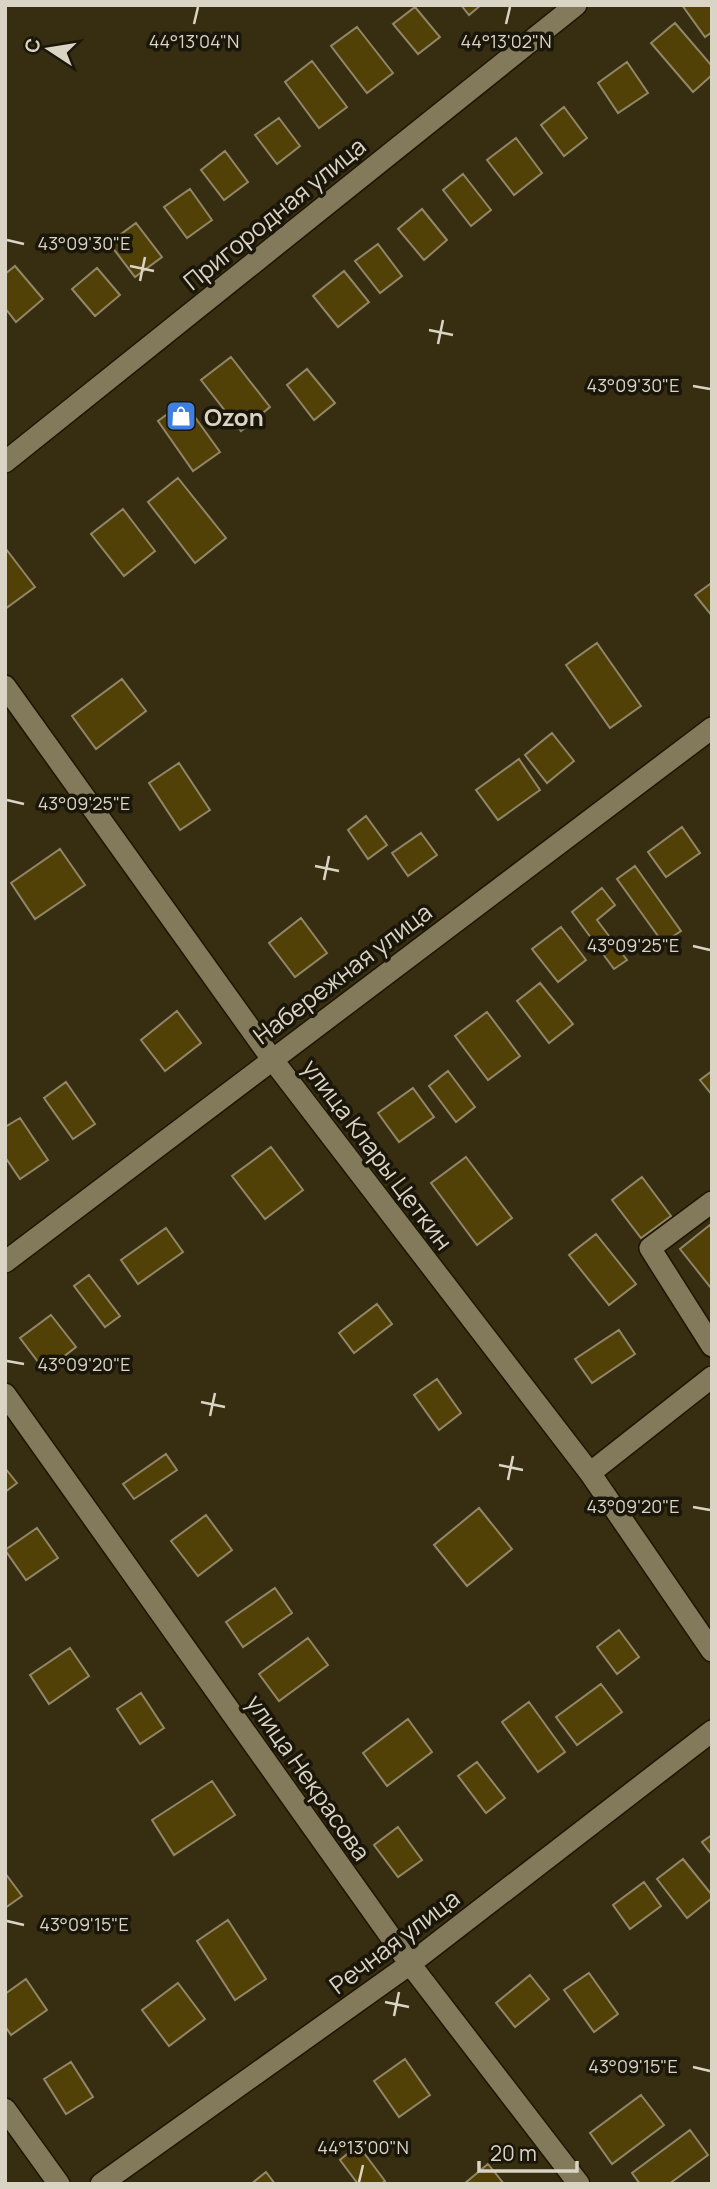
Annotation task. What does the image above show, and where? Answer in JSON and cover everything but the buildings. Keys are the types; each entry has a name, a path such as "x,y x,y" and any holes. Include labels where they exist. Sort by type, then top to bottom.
{"street":[{"name":"Пригородная улица","path":"5,462 576,5"},
{"name":"улица Клары Цеткин","path":"5,687 272,1059 590,1473 712,1651"},
{"name":"Набережная улица","path":"5,1262 712,728"},
{"path":"712,1202 650,1248 712,1346"},
{"path":"590,1473 712,1377"},
{"name":"улица Некрасова","path":"5,1394 410,1964 579,2184"},
{"name":"Речная улица","path":"101,2184 410,1964 712,1731"},
{"path":"5,2109 59,2184"}],"place":[{"name":"Ozon","path":"181,416"}]}
